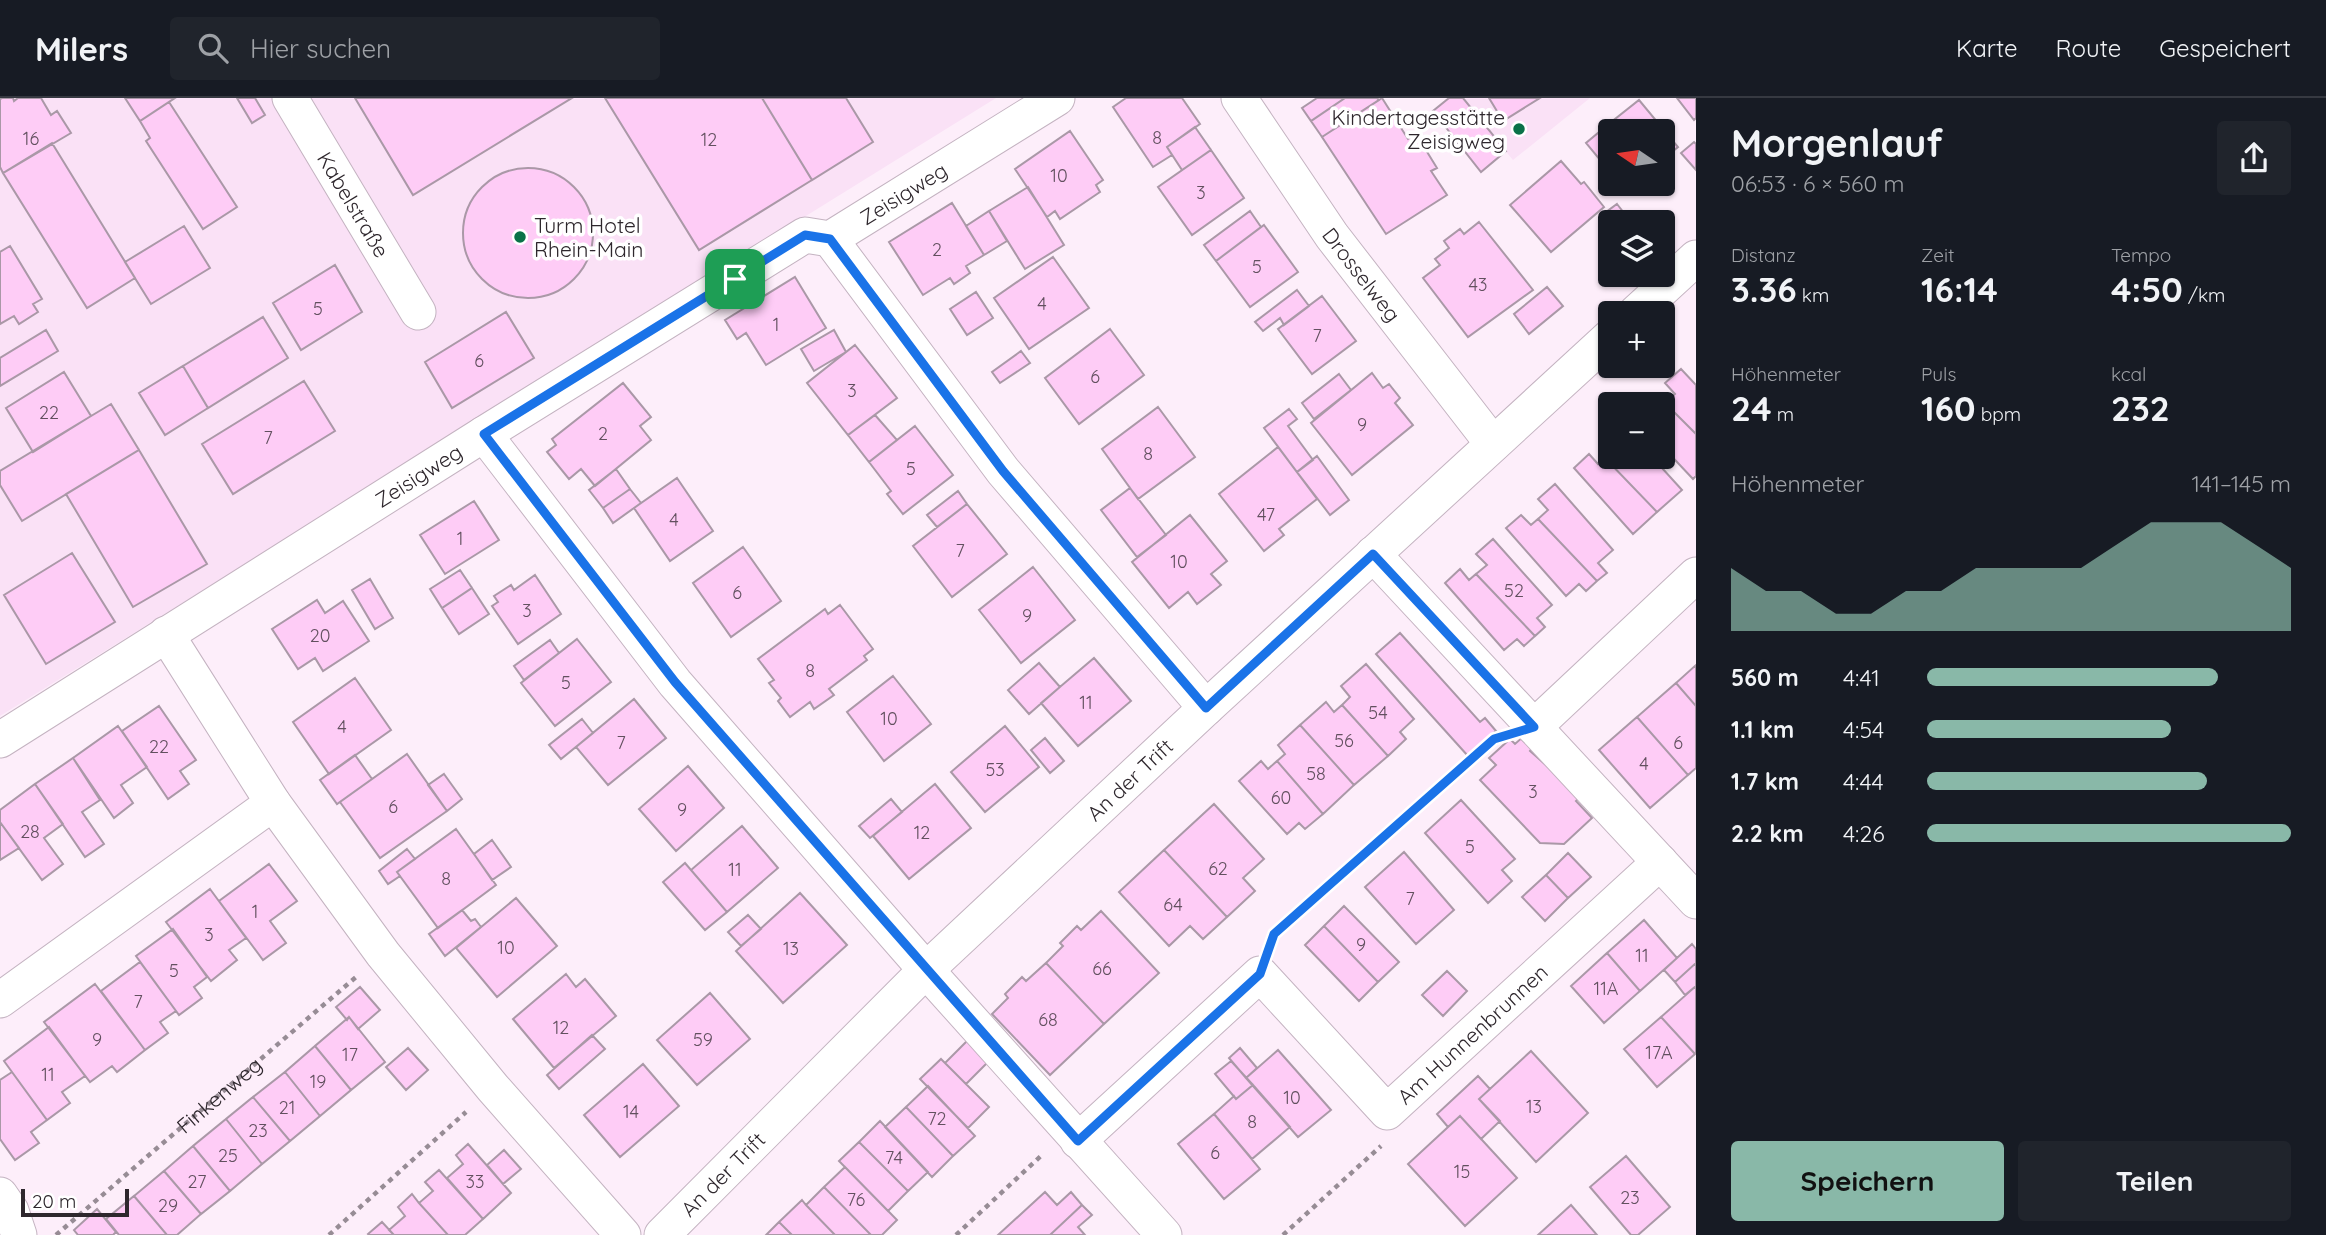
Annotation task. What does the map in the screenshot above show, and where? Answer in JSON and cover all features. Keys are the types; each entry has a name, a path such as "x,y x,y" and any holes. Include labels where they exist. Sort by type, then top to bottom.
{"street":[{"name":"Kabelstraße","path":"290,98 418,312"},
{"name":"Zeisigweg","path":"0,740 805,235 830,239 1057,98"},
{"name":"Drosselweg","path":"1239,98 1332,236 1493,444"},
{"path":"830,239 1003,471 1206,708"},
{"path":"1649,301 1696,258"},
{"name":"An der Trift","path":"662,1235 926,970 1598,348"},
{"path":"484,434 675,682 926,970 1164,1235"},
{"path":"1373,554 1696,901"},
{"path":"1534,727 1696,575"},
{"path":"166,634 273,803 383,954 493,1088 623,1235"},
{"path":"0,1000 273,803"},
{"name":"Am Hunnenbrunnen","path":"1260,974 1387,1112 1660,862"},
{"path":"1078,1141 1260,974"},
{"path":"0,1195 11,1211 19,1235"}],"path":[{"path":"1260,974 1274,934 1494,739 1534,727"},
{"name":"Finkenweg","path":"56,1235 383,954"},
{"path":"329,1235 493,1088"},
{"path":"1283,1235 1383,1144 1387,1112"},
{"path":"956,1235 1049,1149 1078,1141"}],"shaded area":[{"path":"0,98 996,98 0,716"},
{"name":"Kindertagesstätte Zeisigweg","path":"1461,98 1590,98 1513,160"}],"building":[{"path":"2,98 13,98 14,101 18,98 41,98 51,115 57,111 71,133 3,173 0,167"},
{"path":"125,98 175,98 140,121"},
{"path":"237,98 255,98 265,115 252,123"},
{"path":"355,98 572,98 413,195"},
{"path":"605,98 762,98 812,180 699,250"},
{"path":"762,98 846,98 873,142 812,180"},
{"path":"1126,98 1182,98 1200,124 1167,147 1172,155 1153,167 1113,107"},
{"path":"1317,98 1345,98 1311,121 1302,108"},
{"path":"1345,98 1379,100 1322,137 1311,121"},
{"path":"1382,98 1408,139 1416,134 1437,168 1431,171 1447,195 1386,234 1322,137"},
{"path":"1449,98 1463,98 1506,151 1481,172 1433,111"},
{"path":"1489,98 1540,98 1503,121"},
{"path":"1677,98 1696,98 1694,120"},
{"path":"1639,100 1655,119 1615,119"},
{"path":"169,102 237,207 203,229 146,141 150,138 140,121"},
{"path":"1195,127 1211,150 1182,170 1167,147"},
{"path":"1070,131 1103,180 1096,185 1100,192 1060,219 1055,211 1047,217 1015,169"},
{"path":"1598,133 1598,158 1586,143"},
{"path":"1694,142 1696,144 1696,170 1681,153"},
{"path":"52,143 135,278 87,308 3,173"},
{"path":"1211,150 1244,198 1192,235 1158,187"},
{"path":"1561,161 1581,184 1584,182 1604,207 1551,252 1510,205"},
{"path":"528,168 553,173 574,187 588,208 593,233 588,258 574,279 553,293 528,298 503,293 482,279 468,258 463,233 468,208 482,187 503,173"},
{"path":"1028,187 1064,245 1025,269 989,211"},
{"path":"952,203 984,255 966,266 970,273 954,284 950,278 923,295 889,242"},
{"path":"1617,204 1622,210 1609,210"},
{"path":"989,211 1007,241 984,255 966,226"},
{"path":"1250,211 1261,227 1216,261 1204,245"},
{"path":"1479,222 1533,290 1468,337 1423,278 1440,265 1435,259 1449,248 1444,241 1460,229 1464,234"},
{"path":"1264,225 1298,272 1250,307 1216,261"},
{"path":"184,226 210,268 151,304 125,262"},
{"path":"10,246 42,299 33,304 38,312 19,324 14,316 0,324 0,252"},
{"path":"1053,257 1089,308 1029,349 994,298"},
{"path":"335,265 362,312 301,350 273,303"},
{"path":"795,277 826,328 766,365 746,333 737,339 725,320"},
{"path":"1547,287 1563,306 1529,334 1514,314"},
{"path":"1297,290 1309,306 1284,325 1280,318 1263,331 1255,322"},
{"path":"976,292 993,318 967,335 950,309"},
{"path":"1322,296 1356,341 1312,374 1278,329"},
{"path":"506,312 534,358 452,408 425,362"},
{"path":"263,317 288,358 208,408 183,366"},
{"path":"1110,329 1144,375 1079,424 1045,378"},
{"path":"46,330 58,351 0,386 0,358"},
{"path":"834,330 846,352 814,371 801,349"},
{"path":"855,345 897,398 848,435 807,383"},
{"path":"1021,351 1030,363 1000,383 992,372"},
{"path":"183,366 208,408 165,435 139,393"},
{"path":"1681,369 1696,385 1696,434 1675,413 1675,392 1665,383 1675,378"},
{"path":"64,372 91,416 33,452 6,408"},
{"path":"1372,373 1383,388 1389,384 1400,398 1395,403 1413,425 1352,475 1311,423"},
{"path":"1339,374 1351,390 1314,419 1302,403"},
{"path":"304,381 335,431 233,494 202,444"},
{"path":"623,383 651,417 640,426 651,440 595,486 581,469 569,479 547,452 556,445 552,439"},
{"path":"111,404 139,450 22,521 0,485 0,471"},
{"path":"1158,407 1195,457 1138,499 1102,449"},
{"path":"1289,409 1297,419 1288,426 1313,460 1297,472 1264,428"},
{"path":"1675,413 1696,434 1696,476 1693,479 1675,460"},
{"path":"875,415 897,440 869,462 848,435"},
{"path":"915,426 953,475 903,514 887,494 891,491 869,462"},
{"path":"1278,447 1317,499 1279,529 1284,535 1264,551 1219,494"},
{"path":"139,450 207,564 133,607 66,494"},
{"path":"1589,454 1598,464 1598,469 1616,469 1657,512 1633,534 1574,468"},
{"path":"1317,456 1349,500 1330,515 1297,472"},
{"path":"616,469 630,489 603,508 589,490"},
{"path":"1616,469 1663,469 1682,490 1657,512"},
{"path":"677,478 713,531 670,561 634,508"},
{"path":"1555,484 1613,550 1598,563 1607,573 1597,581 1538,519 1548,510 1538,499"},
{"path":"1130,488 1166,535 1137,557 1101,510"},
{"path":"630,489 641,503 613,523 603,508"},
{"path":"958,491 967,504 937,527 927,515"},
{"path":"474,501 499,540 445,574 420,535"},
{"path":"967,504 1007,554 952,597 913,546"},
{"path":"1190,515 1227,561 1211,574 1221,585 1197,604 1188,592 1169,608 1132,562"},
{"path":"1521,515 1531,525 1538,519 1597,581 1586,591 1579,584 1566,596 1506,528"},
{"path":"1493,539 1552,605 1537,618 1545,627 1535,636 1476,574 1487,565 1476,554"},
{"path":"743,547 781,601 731,637 693,583"},
{"path":"72,553 115,622 46,664 4,595"},
{"path":"1033,567 1075,620 1021,663 979,610"},
{"path":"1460,569 1469,580 1476,574 1535,636 1524,646 1517,639 1504,650 1445,583"},
{"path":"460,570 472,588 442,608 430,589"},
{"path":"535,575 561,614 518,644 492,606 498,602 494,596 511,585 514,590"},
{"path":"370,579 393,618 375,629 352,590"},
{"path":"472,588 489,614 459,634 442,608"},
{"path":"317,600 325,613 343,601 369,641 323,671 315,658 298,669 272,629"},
{"path":"840,605 873,649 864,656 867,660 829,689 834,695 814,709 810,702 790,717 778,701 781,698 769,683 774,680 758,659 825,609 828,614"},
{"path":"1400,633 1480,722 1485,718 1496,731 1468,756 1376,654"},
{"path":"577,639 611,682 555,726 521,683"},
{"path":"550,640 559,653 524,680 514,666"},
{"path":"1094,658 1131,701 1078,746 1041,703"},
{"path":"1039,663 1060,687 1029,714 1008,690"},
{"path":"1366,664 1414,719 1400,732 1406,739 1388,756 1342,705 1350,697 1341,686"},
{"path":"1696,665 1696,706 1676,683"},
{"path":"893,676 931,724 884,761 847,712"},
{"path":"355,678 391,730 329,774 293,722"},
{"path":"1676,683 1696,706 1696,768 1688,775 1637,717"},
{"path":"634,699 666,738 608,785 576,747"},
{"path":"1326,702 1334,712 1342,705 1388,756 1354,785 1300,725"},
{"path":"159,706 196,760 180,771 189,784 168,799 122,731"},
{"path":"1637,717 1688,775 1650,808 1599,750"},
{"path":"582,719 593,733 561,759 549,745"},
{"path":"1300,725 1354,785 1323,814 1277,761 1285,754 1278,745"},
{"path":"118,726 147,767 121,785 133,803 114,818 73,758"},
{"path":"1005,726 1039,767 985,812 951,772"},
{"path":"1524,736 1534,746 1530,751 1581,796 1576,801 1592,818 1564,844 1540,843 1480,780 1496,765 1489,758 1510,739 1515,744"},
{"path":"1045,738 1064,761 1050,773 1031,750"},
{"path":"407,754 447,811 380,858 340,802"},
{"path":"355,755 372,779 337,804 320,780"},
{"path":"73,758 100,800 82,812 104,844 85,857 35,784"},
{"path":"1261,761 1268,769 1277,761 1323,814 1305,829 1299,823 1287,834 1239,781"},
{"path":"688,766 724,808 676,851 639,809"},
{"path":"444,774 462,799 447,811 428,785"},
{"path":"35,784 63,824 44,838 63,864 42,880 0,822 0,810"},
{"path":"935,784 971,828 909,879 873,836"},
{"path":"891,799 902,812 870,838 859,826"},
{"path":"1461,800 1515,859 1502,870 1512,881 1488,903 1425,833"},
{"path":"1214,804 1264,859 1243,878 1255,891 1227,917 1164,850"},
{"path":"0,822 19,848 0,860"},
{"path":"742,826 778,868 727,912 691,870"},
{"path":"456,829 496,885 438,928 397,872"},
{"path":"492,840 511,867 492,880 474,854"},
{"path":"407,849 415,859 397,872 400,876 388,884 379,871"},
{"path":"1164,850 1227,917 1203,939 1190,926 1169,946 1119,892"},
{"path":"1404,852 1454,910 1416,944 1365,887"},
{"path":"1568,853 1591,877 1568,898 1546,875"},
{"path":"685,863 727,912 705,930 663,882"},
{"path":"269,864 297,901 270,921 286,943 263,960 219,901"},
{"path":"1546,875 1568,898 1545,921 1522,897"},
{"path":"210,889 246,938 229,950 237,960 211,981 166,922"},
{"path":"800,893 847,945 783,1003 736,951"},
{"path":"516,898 557,946 497,997 456,948"},
{"path":"1344,906 1399,962 1378,982 1324,926"},
{"path":"462,910 471,921 475,919 481,927 445,956 429,934"},
{"path":"1101,911 1159,973 1104,1024 1046,963 1063,946 1060,943 1077,926 1081,930"},
{"path":"748,915 761,929 741,946 728,932"},
{"path":"1644,920 1677,958 1640,991 1607,953"},
{"path":"1324,926 1378,982 1359,1001 1305,945"},
{"path":"173,929 207,977 194,987 202,998 179,1015 136,956"},
{"path":"1692,944 1696,949 1696,963 1675,982 1664,970"},
{"path":"1607,953 1640,991 1604,1023 1571,986"},
{"path":"140,962 176,1011 160,1022 168,1033 145,1050 101,991"},
{"path":"1046,963 1104,1024 1050,1075 992,1014 1008,998 1005,994 1022,977 1026,981"},
{"path":"1696,963 1696,986 1685,995 1675,982"},
{"path":"1447,971 1467,991 1443,1016 1422,995"},
{"path":"566,974 576,987 585,979 616,1016 554,1068 513,1019"},
{"path":"95,984 145,1050 117,1072 112,1066 90,1082 44,1022"},
{"path":"1696,986 1696,1053 1695,1054 1661,1017"},
{"path":"360,987 380,1010 358,1029 349,1017 347,1020 336,1007"},
{"path":"710,993 750,1039 697,1085 657,1040"},
{"path":"349,1017 385,1062 351,1090 315,1046"},
{"path":"1661,1017 1695,1054 1657,1087 1624,1049"},
{"path":"49,1027 85,1076 62,1092 70,1103 47,1120 4,1061"},
{"path":"592,1035 605,1049 559,1089 547,1075"},
{"path":"968,1040 989,1061 966,1084 945,1063"},
{"path":"315,1046 351,1090 320,1116 285,1072"},
{"path":"408,1048 428,1070 406,1090 386,1067"},
{"path":"1240,1048 1257,1068 1246,1078 1229,1058"},
{"path":"1278,1050 1331,1110 1298,1137 1246,1078"},
{"path":"1531,1051 1588,1113 1536,1162 1479,1099"},
{"path":"941,1059 989,1107 968,1128 920,1079"},
{"path":"1231,1061 1253,1085 1236,1099 1215,1074"},
{"path":"643,1064 679,1106 620,1157 584,1115"},
{"path":"12,1072 47,1120 31,1132 39,1143 15,1160 0,1139 0,1080"},
{"path":"285,1072 320,1116 290,1141 253,1097"},
{"path":"1478,1076 1490,1089 1479,1099 1500,1121 1481,1139 1460,1116 1448,1127 1437,1114"},
{"path":"1253,1085 1290,1127 1252,1159 1214,1114 1234,1096 1236,1099"},
{"path":"928,1086 975,1136 953,1156 906,1107"},
{"path":"253,1097 290,1141 262,1164 226,1119"},
{"path":"906,1107 953,1156 932,1177 885,1127"},
{"path":"1214,1114 1260,1169 1224,1199 1178,1144"},
{"path":"1460,1116 1517,1178 1465,1226 1408,1164"},
{"path":"226,1119 262,1164 230,1191 193,1146"},
{"path":"880,1121 928,1172 908,1191 859,1142"},
{"path":"859,1142 908,1191 888,1211 839,1161"},
{"path":"468,1144 511,1193 483,1219 447,1178 463,1164 456,1155"},
{"path":"193,1146 230,1191 201,1214 164,1171"},
{"path":"504,1150 521,1169 503,1184 487,1165"},
{"path":"1626,1156 1670,1207 1638,1235 1631,1235 1590,1187"},
{"path":"845,1167 897,1220 882,1235 871,1235 824,1187"},
{"path":"439,1170 483,1219 465,1235 448,1235 419,1203 433,1191 425,1182"},
{"path":"164,1171 201,1214 177,1235 167,1235 134,1196"},
{"path":"824,1187 871,1235 835,1235 806,1205"},
{"path":"1045,1192 1057,1205 1071,1192 1082,1205 1050,1235 998,1235"},
{"path":"412,1194 448,1235 394,1235 389,1230 405,1216 398,1207"},
{"path":"134,1196 167,1235 119,1235 106,1219"},
{"path":"802,1200 835,1235 792,1235 779,1222"},
{"path":"1082,1205 1092,1215 1078,1227 1085,1235 1050,1235"},
{"path":"1571,1205 1597,1235 1538,1235"},
{"path":"97,1209 116,1232 113,1235 78,1235 74,1230"},
{"path":"382,1222 394,1235 368,1234"},
{"path":"779,1222 792,1235 766,1235"}],"place":[{"name":"Kindertagesstätte Zeisigweg","path":"1519,129"},
{"name":"Turm Hotel Rhein-Main","path":"520,237"}],"route":[{"path":"805,235 830,239 1003,471 1206,708 1373,554 1534,727 1494,739 1274,934 1260,974 1078,1141 675,682 484,434 735,279 805,235"}]}
